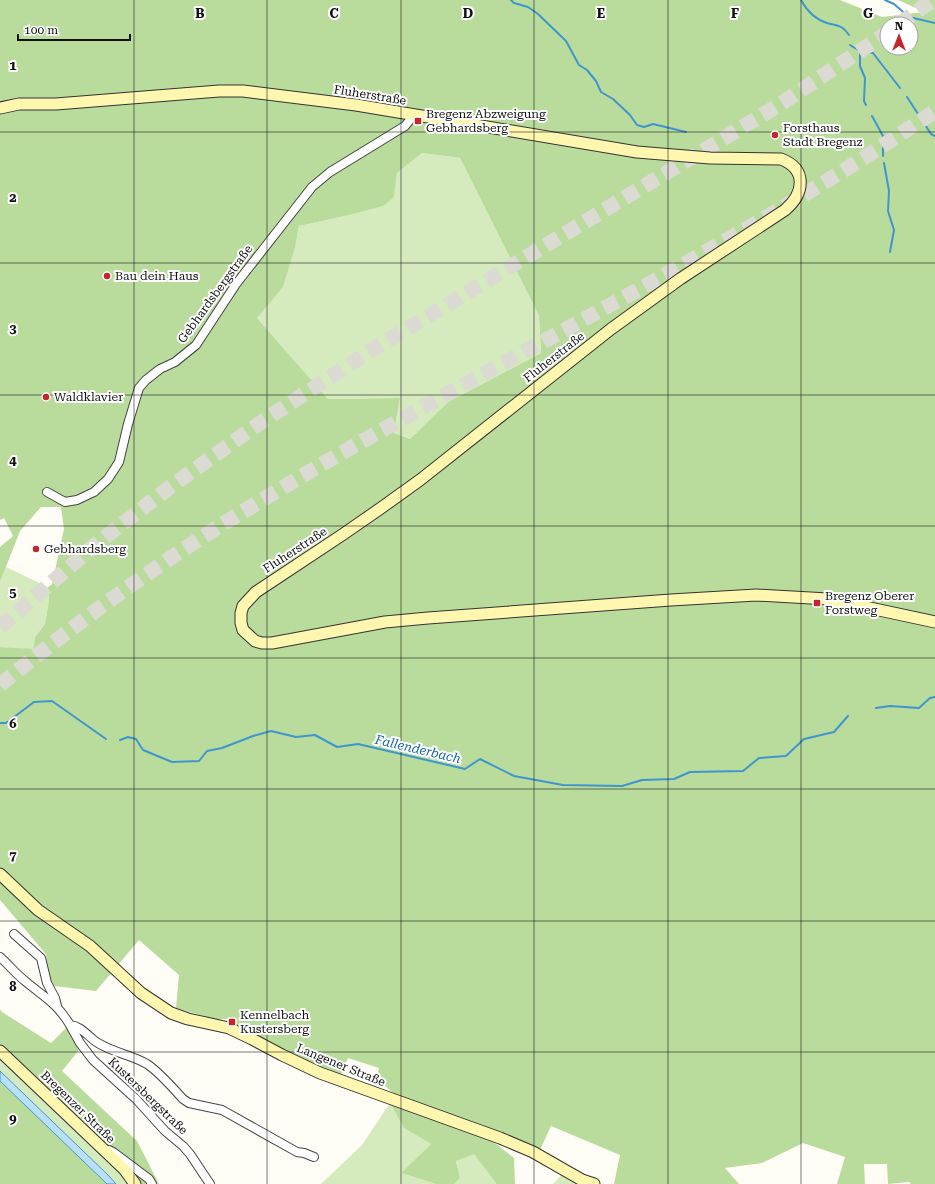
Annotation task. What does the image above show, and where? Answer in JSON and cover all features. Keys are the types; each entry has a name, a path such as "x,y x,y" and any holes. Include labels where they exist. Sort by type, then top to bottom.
{"street":[{"name":"Fluherstraße","path":"0,108 19,104 56,104 219,91 243,91 356,105 637,152 710,158 781,159 788,162 797,170 800,176 800,189 798,195 785,210 680,279 611,329 420,480 342,535 256,592 243,606 240,613 243,630 255,641 272,643 341,629 421,618 756,595 828,599 935,622"},
{"name":"Gebhardsbergstraße","path":"47,492 65,502 77,500 94,492 108,479 119,462 128,424 139,388 146,380 160,369 174,362 196,344 236,284 312,187 330,172 405,126 414,115"},
{"name":"Langener Straße","path":"0,874 38,910 90,946 141,994 171,1013 188,1019 229,1028 320,1073 500,1138 533,1152 582,1180 594,1184"},
{"name":"Kustersbergstraße","path":"14,934 41,958 47,984 55,998 57,1007"},
{"name":"Kustersbergstraße","path":"0,957 25,981 47,997 57,1007 70,1025 80,1043 93,1060 136,1099 165,1131 183,1146 210,1184"},
{"name":"Kustersbergstraße","path":"70,1025 79,1028 107,1048 148,1065 189,1103 222,1110 297,1152 314,1157"},
{"name":"Bregenzer Straße","path":"0,1051 124,1169 135,1184"},
{"path":"105,1151 109,1150 113,1152 149,1179 152,1184"}],"green space":[{"path":"0,0 840,0 880,16 879,56 919,56 919,16 891,16 925,12 898,0 935,0 935,1184 911,1184 909,1182 888,1184 887,1164 864,1164 865,1184 837,1184 845,1157 803,1143 762,1163 725,1168 739,1184 614,1184 620,1155 551,1126 539,1152 400,1099 376,1078 379,1068 348,1058 340,1077 282,1050 269,1041 236,1025 233,1019 214,1019 176,1008 179,975 139,940 96,991 54,986 48,976 46,954 0,900 0,647 33,649 35,637 45,624 49,600 48,587 52,584 64,529 61,507 41,507 20,531 0,582 0,547 13,536 4,518 0,520","holes":["422,153 460,158 539,316 541,353 448,402 410,439 394,433 400,398 328,399 257,318 283,287 295,248 299,226 383,206 394,197 397,173"]},
{"path":"422,153 460,158 539,316 541,353 448,402 410,439 394,433 400,398 328,399 257,318 283,286 295,248 299,226 345,216 394,197 397,173"},
{"path":"6,567 48,587 49,600 45,624 35,637 33,650 0,647 0,582"},
{"path":"0,1009 2,1012 51,1043 68,1026 79,1050 62,1071 137,1141 159,1184 140,1184 0,1046"},
{"path":"0,1056 84,1135 131,1184 116,1184 0,1071"},
{"path":"0,1081 107,1184 0,1184"},
{"path":"390,1103 404,1128 431,1144 401,1173 436,1184 321,1184 362,1145"},
{"path":"390,1103 491,1140 514,1158 515,1184 496,1184 474,1154 456,1161 460,1178 454,1184 436,1184 401,1173 431,1144 404,1128"},
{"path":"474,1153 496,1184 454,1184 460,1178 456,1161"},
{"path":"563,1173 577,1184 553,1184"}],"water":[{"path":"0,1071 116,1184 107,1184 0,1081"}],"waterway":[{"path":"511,0 514,3 528,7 538,14 566,41 579,65 587,70 596,81 601,92 613,99 630,115 637,125 644,127 653,124 686,132"},
{"path":"801,0 808,11 815,17 827,23 841,27 849,35"},
{"path":"885,0 894,4 909,17 935,23"},
{"path":"850,45 860,51 860,66 865,78 864,101 866,105"},
{"path":"861,51 873,53 900,88"},
{"path":"907,97 931,134 935,136"},
{"path":"872,116 883,136 883,156"},
{"path":"884,163 889,191 888,211 894,230 890,252"},
{"name":"Fallenderbach","path":"876,708 890,706 919,708 930,698 935,697"},
{"name":"Fallenderbach","path":"0,723 6,723 34,702 52,701 106,739"},
{"name":"Fallenderbach","path":"120,740 128,737 136,739 143,750 172,762 199,761 207,751 222,748 271,731 296,737 315,735 337,747 358,744 465,769 480,759 514,776 563,785 622,786 642,780 674,779 690,772 743,771 759,758 786,756 804,739 834,732 848,716"}],"tunnel":[{"path":"910,16 933,0"},
{"path":"0,627 95,545 170,487 260,423 370,351 779,105 879,38"},
{"path":"0,685 68,631 139,580 187,547 279,490 372,436 751,226 844,170 935,111"}],"place":[{"name":"Bregenz Abzweigung Gebhardsberg","path":"418,121"},
{"name":"Forsthaus Stadt Bregenz","path":"775,135"},
{"name":"Bau dein Haus","path":"107,276"},
{"name":"Waldklavier","path":"46,397"},
{"name":"Gebhardsberg","path":"36,549"},
{"name":"Bregenz Oberer Forstweg","path":"817,603"},
{"name":"Kennelbach Kustersberg","path":"232,1022"}]}
